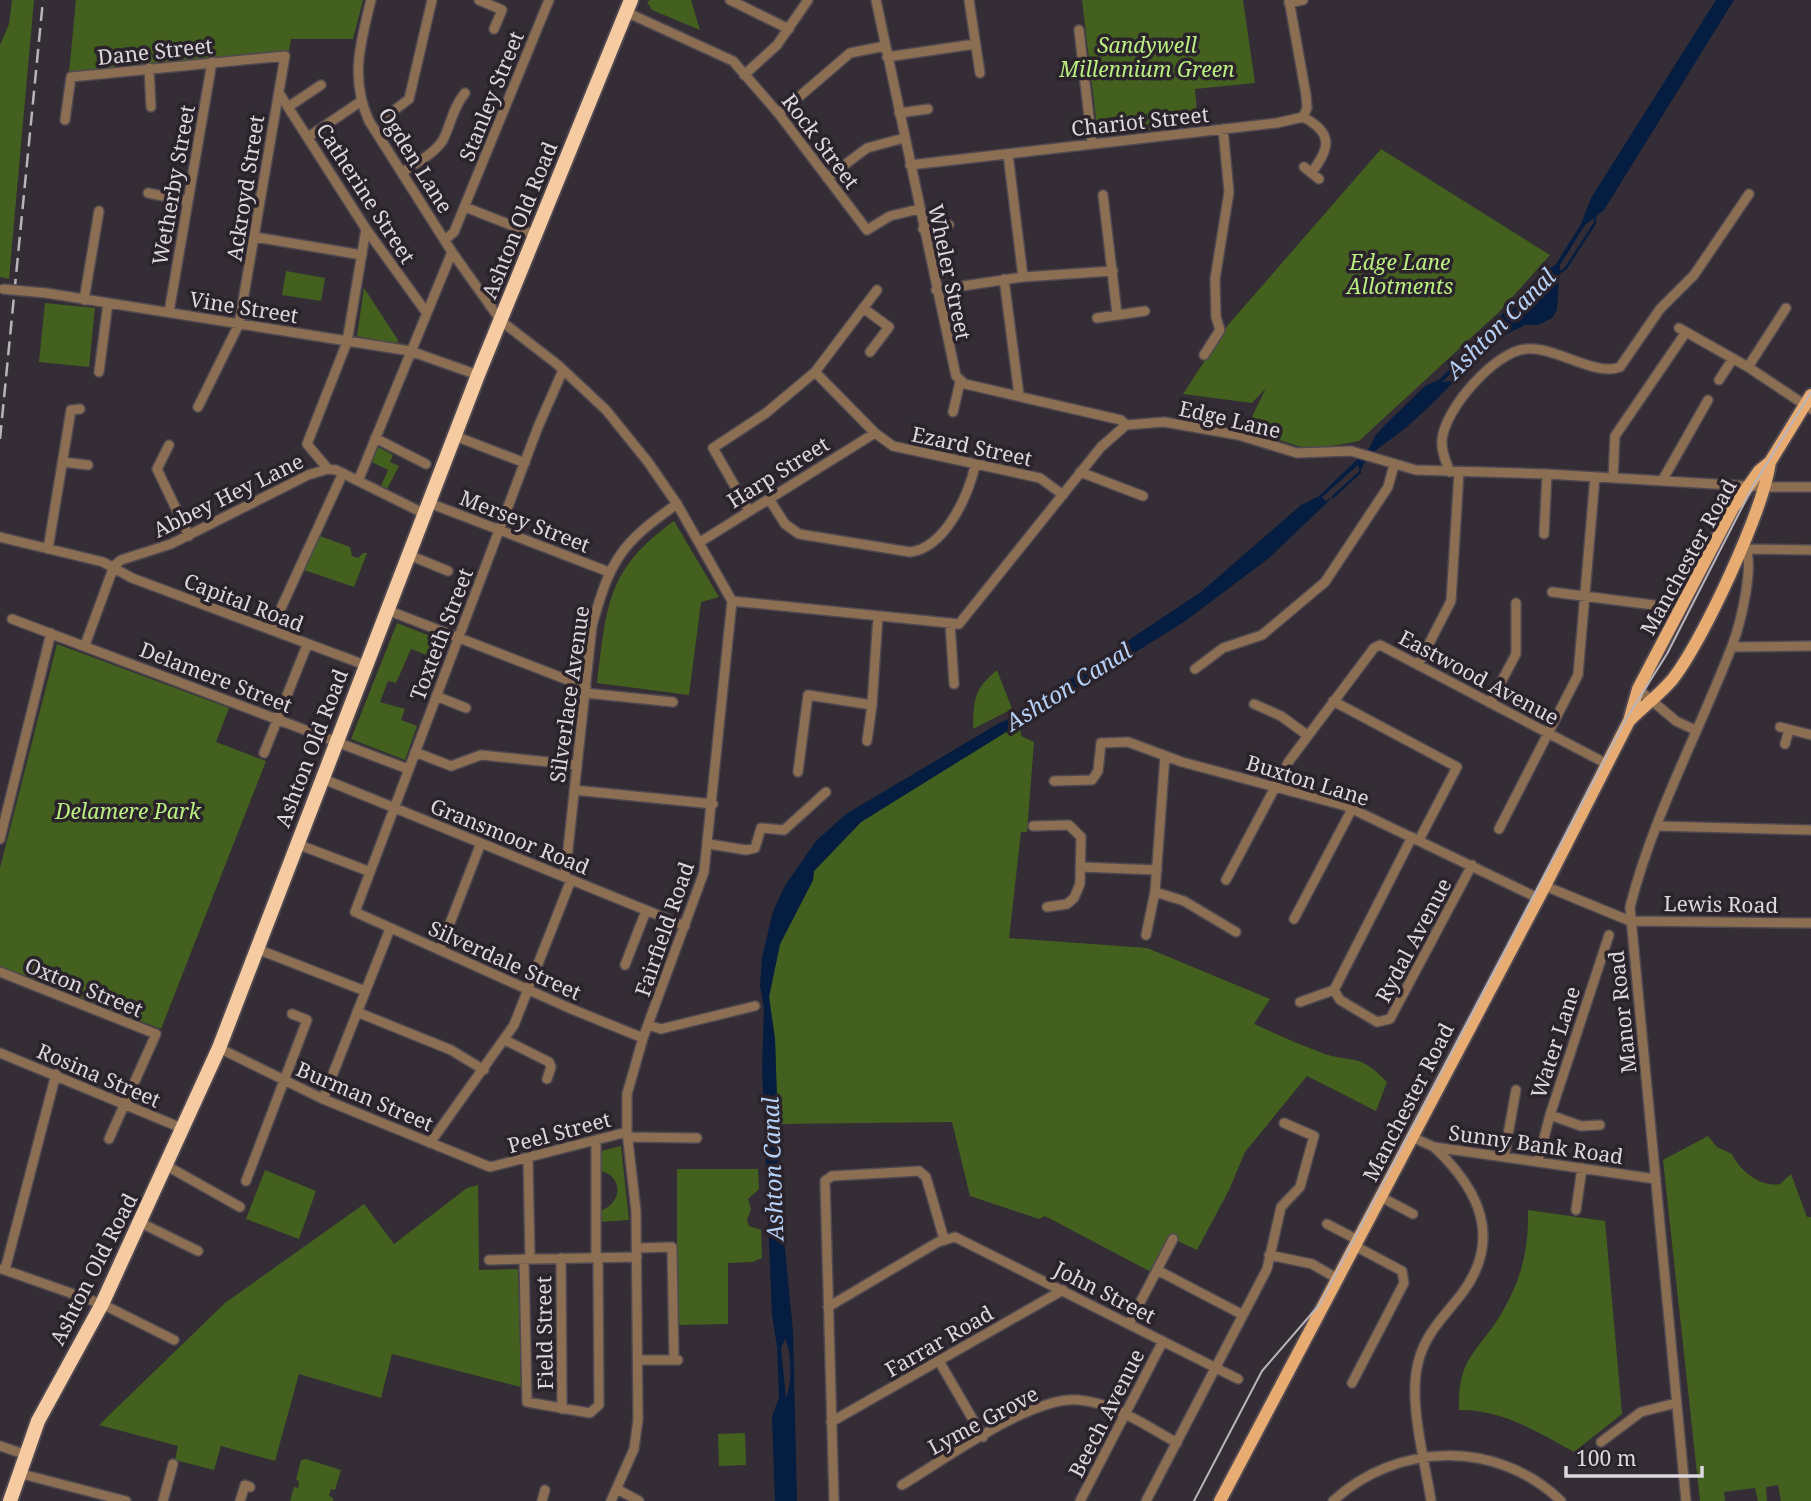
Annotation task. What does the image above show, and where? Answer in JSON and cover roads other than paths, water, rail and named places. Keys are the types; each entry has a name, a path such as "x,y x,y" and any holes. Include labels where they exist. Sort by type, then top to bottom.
{"highway":[{"name":"Ashton Old Road","path":"10,1501 24,1454 38,1421 102,1304 219,1048 478,375 629,6"}],"main road":[{"path":"1770,462 1809,403"},
{"name":"Manchester Road","path":"1220,1501 1545,886 1629,721 1639,690 1747,486 1770,462"},
{"name":"Manchester Road","path":"1629,721 1680,668 1746,546 1770,462"}],"street":[{"name":"Ogden Lane","path":"371,0 357,62 360,102 452,252 501,321"},
{"path":"388,115 409,99 432,0"},
{"path":"479,0 502,10 494,29"},
{"name":"Stanley Street","path":"445,240 453,234 465,207 549,0"},
{"path":"730,0 789,29"},
{"path":"744,75 777,45 808,0"},
{"name":"Wheler Street","path":"876,0 936,290 956,376 960,382"},
{"path":"969,0 980,73"},
{"path":"1303,0 1289,1 1306,95 1307,108 1303,117 1321,129 1325,137 1325,155 1311,173"},
{"name":"Rock Street","path":"629,6 733,61 779,114 867,230 890,216 919,209"},
{"path":"1079,30 1092,144"},
{"path":"887,57 975,44"},
{"path":"779,114 850,53 885,46"},
{"name":"Dane Street","path":"65,120 71,77 285,56"},
{"name":"Ackroyd Street","path":"198,407 239,324 285,56"},
{"name":"Wetherby Street","path":"169,312 212,62"},
{"path":"149,68 151,107"},
{"path":"288,107 321,85"},
{"name":"Catherine Street","path":"279,93 366,229 426,312"},
{"path":"403,172 434,150 442,140 458,102 465,93"},
{"path":"308,137 360,102"},
{"path":"899,113 928,109"},
{"name":"Chariot Street","path":"910,165 1223,129 1303,117"},
{"path":"1204,355 1220,330 1216,317 1215,279 1229,192 1223,129"},
{"path":"827,178 867,148 904,138"},
{"path":"1008,154 1023,277"},
{"path":"148,193 188,201"},
{"path":"1418,664 1451,601 1454,472 1441,446 1446,419 1454,405 1507,355 1526,348 1549,351 1605,368 1620,367 1660,309 1694,275 1749,194"},
{"path":"1103,195 1117,314"},
{"path":"465,207 536,235"},
{"path":"84,300 99,211"},
{"path":"923,229 949,225"},
{"path":"328,469 307,444 347,342 366,229"},
{"path":"255,237 362,255"},
{"path":"358,481 452,252"},
{"path":"936,290 1004,279 1113,271"},
{"path":"1004,279 1019,395"},
{"name":"Vine Street","path":"1,288 410,351 478,375"},
{"path":"749,511 713,448 766,413 815,372 877,290"},
{"path":"99,372 108,303"},
{"path":"863,308 889,327 870,352"},
{"path":"1748,367 1786,308"},
{"path":"1097,318 1144,311"},
{"path":"501,321 563,370 606,410 677,504 732,601 959,624 1080,472 1101,447 1126,425 1121,420 960,382 953,412"},
{"path":"1613,478 1615,436 1683,330 1809,403"},
{"path":"1719,380 1732,360"},
{"name":"Toxteth Street","path":"355,912 368,871 563,370"},
{"name":"Ezard Street","path":"815,372 875,433 893,446 975,466 1040,478 1063,495"},
{"path":"1662,481 1708,400"},
{"path":"48,549 71,410 80,409"},
{"name":"Edge Lane","path":"1126,425 1164,422 1200,427 1310,455 1351,451 1416,470 1547,474 1765,487 1811,486"},
{"name":"Harp Street","path":"699,542 875,433"},
{"path":"455,436 525,463"},
{"path":"376,438 426,464"},
{"path":"169,445 157,469 189,536"},
{"path":"63,462 88,465"},
{"path":"1195,670 1223,648 1262,635 1325,582 1388,487 1394,465"},
{"path":"769,499 785,524 799,534 909,552 920,551 932,542 964,503 975,466"},
{"name":"Abbey Hey Lane","path":"114,566 121,560 189,536 308,475 328,469 427,508"},
{"path":"1080,472 1143,496"},
{"path":"271,631 343,473"},
{"path":"1544,534 1547,474"},
{"path":"1499,829 1578,674 1595,477"},
{"name":"Silverlace Avenue","path":"430,1143 505,1040 528,990 568,879 574,790 592,626 609,572 635,534 677,504"},
{"name":"Mersey Street","path":"427,508 500,529 609,572"},
{"path":"0,537 114,566 85,645"},
{"path":"1746,546 1811,550"},
{"name":"Manor Road","path":"1686,1501 1630,921 1639,874 1656,826 1732,647 1746,588 1746,546"},
{"path":"408,555 448,571"},
{"name":"Capital Road","path":"114,566 132,578 365,665"},
{"path":"1552,592 1669,607"},
{"name":"Fairfield Road","path":"611,1501 636,1441 637,1252 627,1135 627,1094 643,1038 701,883 709,844 732,601"},
{"path":"1490,703 1516,654 1516,603"},
{"path":"387,610 585,690 673,702"},
{"path":"867,741 878,616"},
{"name":"Delamere Street","path":"12,619 408,769"},
{"path":"950,623 954,684"},
{"path":"0,839 51,633"},
{"path":"264,753 307,645"},
{"name":"Eastwood Avenue","path":"1226,880 1274,786 1307,735 1374,648 1380,645 1607,764"},
{"path":"1732,647 1811,646"},
{"path":"1639,690 1676,721 1695,730"},
{"path":"798,772 808,695 872,705"},
{"path":"436,696 466,708"},
{"path":"1300,1002 1334,990 1415,838 1457,766 1333,701"},
{"path":"1254,704 1281,716 1307,735"},
{"path":"1785,744 1785,729 1811,735"},
{"name":"Buxton Lane","path":"1054,781 1086,783 1092,780 1098,771 1099,746 1104,741 1120,741 1352,809 1538,898"},
{"path":"415,752 451,766 481,755 577,765"},
{"path":"1146,935 1156,891 1165,756"},
{"name":"Gransmoor Road","path":"321,778 685,926"},
{"path":"574,790 713,804"},
{"path":"709,844 747,850 755,848 761,828 784,830 825,792"},
{"path":"1294,919 1352,809"},
{"path":"1033,826 1073,826 1081,837 1081,867 1074,898 1063,906 1047,907"},
{"path":"1656,826 1811,830"},
{"path":"440,949 481,842"},
{"path":"297,844 368,871"},
{"name":"Rydal Avenue","path":"1334,990 1340,1000 1377,1022 1390,1019 1472,865"},
{"path":"1081,867 1157,870"},
{"path":"1545,886 1630,921"},
{"path":"1156,891 1184,901 1236,932"},
{"path":"625,965 646,911"},
{"name":"Silverdale Street","path":"355,912 528,990 643,1038"},
{"name":"Lewis Road","path":"1630,921 1811,923"},
{"path":"323,1100 390,929"},
{"name":"Water Lane","path":"1538,1161 1550,1115 1609,935"},
{"path":"257,949 365,991"},
{"name":"Oxton Street","path":"0,972 156,1034 125,1106"},
{"path":"648,1025 661,1029 755,1006"},
{"path":"357,1012 451,1050 484,1070"},
{"path":"246,1181 307,1020 292,1014"},
{"path":"505,1040 549,1062 551,1067 547,1079"},
{"name":"Burman Street","path":"219,1048 323,1100 490,1167 499,1166"},
{"name":"Rosina Street","path":"0,1053 184,1129"},
{"path":"56,1074 2,1269 102,1304 174,1340"},
{"path":"1504,1157 1516,1090"},
{"path":"108,1139 125,1106"},
{"path":"1550,1115 1581,1126 1600,1125"},
{"path":"1146,1501 1267,1269 1281,1207 1300,1187 1314,1136 1284,1123"},
{"name":"Peel Street","path":"499,1166 627,1135 697,1138"},
{"name":"Sunny Bank Road","path":"1412,1136 1434,1147 1656,1179"},
{"path":"528,1159 527,1402 590,1413 599,1405 596,1141"},
{"path":"1431,1501 1416,1397 1419,1359 1427,1338 1475,1273 1482,1257 1484,1242 1475,1200 1452,1165 1434,1147"},
{"path":"167,1166 240,1207"},
{"path":"1576,1210 1582,1168"},
{"path":"828,1307 944,1239 926,1177 919,1171 829,1177 824,1187 834,1501"},
{"path":"1381,1197 1413,1214"},
{"path":"141,1223 198,1251"},
{"path":"1326,1224 1402,1270 1404,1283 1352,1384"},
{"name":"John Street","path":"944,1239 955,1237 1238,1379"},
{"path":"1129,1324 1173,1239"},
{"path":"489,1260 597,1258 672,1250 676,1360 638,1360"},
{"path":"1269,1255 1312,1264 1338,1279"},
{"name":"Field Street","path":"561,1258 562,1409"},
{"path":"1157,1270 1243,1315"},
{"name":"Farrar Road","path":"831,1422 1063,1290"},
{"name":"Beech Avenue","path":"1080,1501 1163,1341"},
{"path":"939,1361 982,1437"},
{"name":"Lyme Grove","path":"902,1485 1035,1407 1061,1400 1091,1402 1125,1415 1177,1443"},
{"path":"1601,1442 1641,1412 1676,1403"},
{"path":"0,1446 24,1454"},
{"path":"1333,1501 1374,1471 1424,1457 1469,1456 1506,1465 1537,1481 1561,1501"},
{"path":"163,1501 173,1464"},
{"path":"18,1473 126,1501"},
{"path":"240,1501 245,1485 250,1486"},
{"path":"617,1489 639,1501"},
{"path":"542,1501 545,1490"}],"water":[{"name":"Ashton Canal","path":"1716,0 1734,0 1604,210 1585,225 1560,265 1557,310 1552,318 1538,325 1525,325 1501,337 1491,346 1475,351 1442,382 1454,381 1439,397 1405,429 1375,451 1360,472 1358,465 1322,497 1326,501 1333,497 1269,558 1184,622 861,822 814,871 813,880 780,944 769,997 775,1039 781,1209 793,1331 797,1501 775,1501 772,1417 779,1397 777,1346 772,1315 762,1068 764,1007 760,986 762,958 773,911 786,884 816,841 846,814 1001,722 1019,716 1201,592 1301,505 1319,496 1370,447 1375,436 1386,424 1425,386 1440,379 1535,280 1556,264 1581,224 1591,198","holes":["785,1339 790,1377 786,1398 781,1348"]}],"waterway":[{"name":"Ashton Canal","path":"1559,273 1566,268 1595,223 1595,217"},
{"name":"Ashton Canal","path":"1454,381 1491,346"},
{"path":"1333,497 1360,472"}],"tram line":[{"path":"1194,1501 1262,1371 1320,1304 1626,719 1667,654 1753,486 1811,392"}],"railway":[{"path":"0,439 43,0"}],"park label":[{"name":"Sandywell Millennium Green","path":"1147,57"},
{"name":"Edge Lane Allotments","path":"1400,274"},
{"name":"Delamere Park","path":"128,811"}]}
